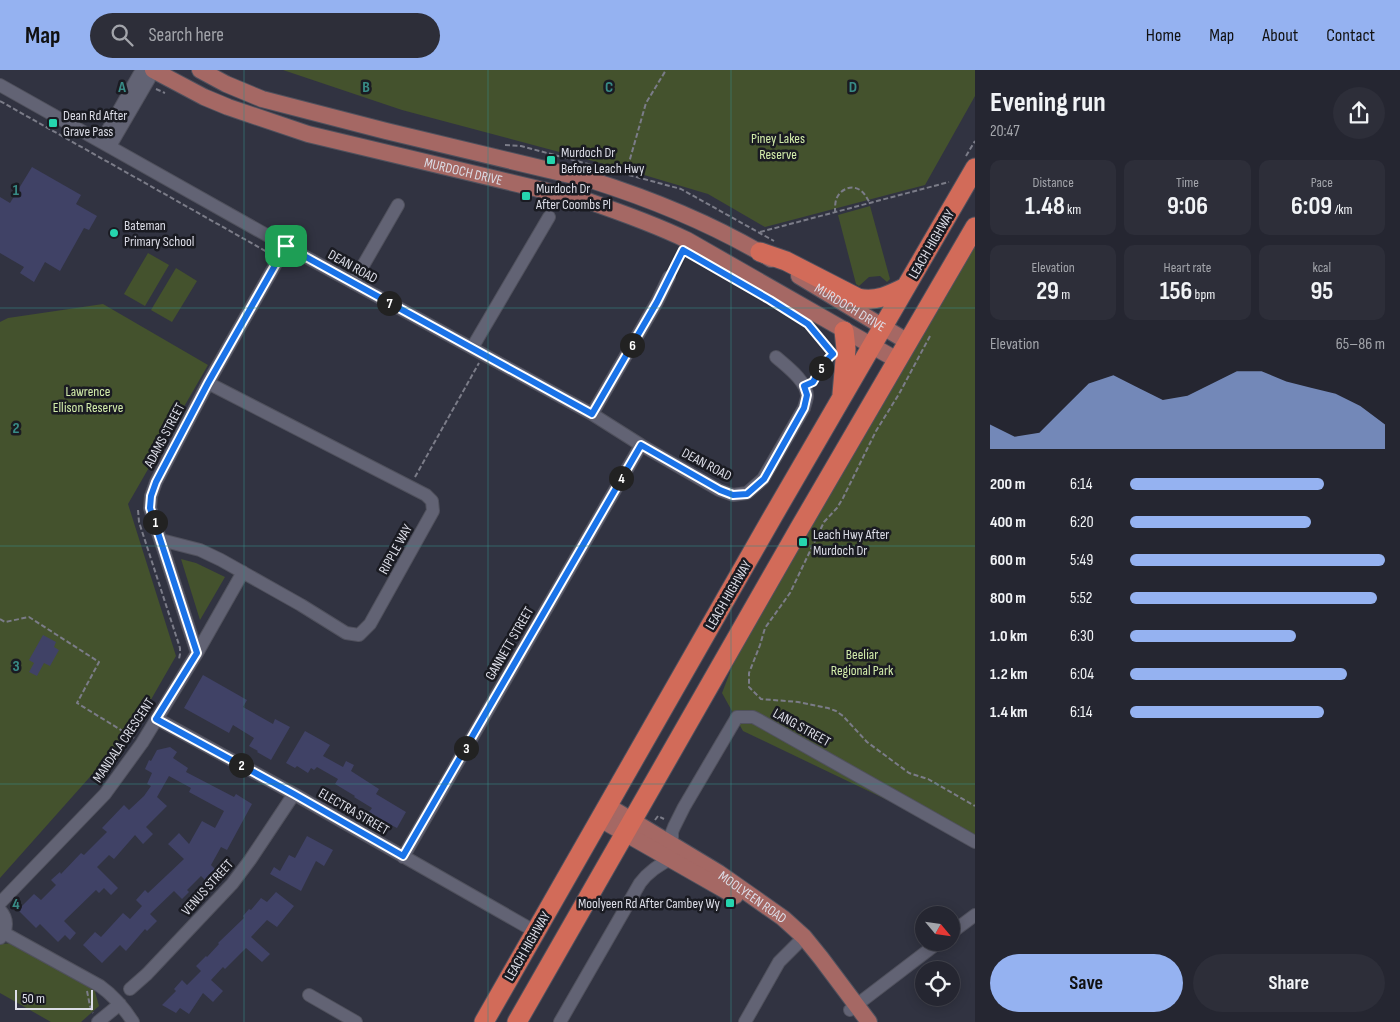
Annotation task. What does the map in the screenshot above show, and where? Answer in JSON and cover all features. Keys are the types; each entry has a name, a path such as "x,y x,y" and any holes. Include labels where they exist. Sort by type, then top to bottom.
{"highway":[{"name":"LEACH HIGHWAY","path":"484,1022 773,516 975,168"},
{"name":"LEACH HIGHWAY","path":"517,1022 897,360 917,342 975,227"},
{"path":"760,252 786,261 858,298 869,300 883,298 906,287"},
{"path":"841,400 846,348 844,331"},
{"path":"773,516 799,529"}],"main road":[{"name":"MURDOCH DRIVE","path":"153,70 228,107 308,134 585,200 657,226 687,240 897,360"},
{"name":"MURDOCH DRIVE","path":"200,70 226,84 262,99 591,180 667,207 760,252 883,327 917,342"},
{"name":"MOOLYEEN ROAD","path":"604,812 671,851 801,940 812,958 855,1012 868,1022"}],"street":[{"path":"106,144 137,78 148,70"},
{"name":"DEAN ROAD","path":"0,85 286,246 592,414 641,445 720,490 733,495 747,494 764,479 804,408 807,395 804,386"},
{"path":"353,283 398,205"},
{"path":"472,348 548,217"},
{"name":"ADAMS STREET","path":"197,653 150,508 151,496 156,482 208,383 286,246"},
{"path":"592,414 657,302 669,277"},
{"path":"776,357 804,386"},
{"name":"RIPPLE WAY","path":"161,540 200,550 221,560 346,633 359,635 370,624 433,511 432,502 426,495 208,383"},
{"name":"GANNETT STREET","path":"403,856 641,445"},
{"name":"MANDALA CRESCENT","path":"0,903 105,794 137,738 156,719 197,653 243,572"},
{"name":"LANG STREET","path":"671,851 672,832 684,807 738,717 758,719 975,842"},
{"name":"ELECTRA STREET","path":"156,719 294,794 536,932"},
{"name":"VENUS STREET","path":"130,989 147,974 232,884 294,794"},
{"path":"560,1022 640,883 648,872 671,851"},
{"path":"0,910 6,920 6,927 2,936 100,986 113,996 132,1022"},
{"path":"960,926 975,915"},
{"path":"745,1022 780,962 801,940"},
{"path":"855,1012 928,951"},
{"path":"308,995 356,1022"},
{"path":"98,1022 120,1004"}],"path":[{"path":"642,177 644,171 628,166 646,103 666,70"},
{"path":"0,101 273,254"},
{"path":"759,232 951,182"},
{"path":"835,213 838,197 841,192 849,188 853,187 860,190 870,203"},
{"path":"669,277 683,250"},
{"path":"804,386 813,382 827,359 833,354 808,324"},
{"path":"917,342 899,394 876,431 843,498 837,508 824,522 790,593 765,628 748,680 749,687 761,699 798,702 836,711 867,742 909,774 928,779 975,806"},
{"path":"410,486 484,355"},
{"path":"138,504 139,522 180,648 178,663"},
{"path":"0,619 5,622 29,617 99,662 77,703 137,738"},
{"path":"127,736 137,738"},
{"path":"655,820 658,816 665,820"}],"green space":[{"name":"Piney Lakes Reserve","path":"283,70 975,70 975,96 925,185 765,227 708,194 634,172 402,110"},
{"path":"870,206 890,279 887,282 880,276 869,277 859,286 856,284 838,215"},
{"name":"Beeliar Regional Park","path":"975,243 975,842 743,731 722,693 739,649"},
{"path":"148,253 169,265 145,306 124,294"},
{"path":"176,268 197,281 172,322 151,310"},
{"name":"Lawrence Ellison Reserve","path":"103,304 208,365 128,504 176,656 137,724 0,878 0,322 8,318"},
{"path":"181,559 196,563 225,577 200,620"},
{"path":"14,943 94,988 99,1006 81,1022 51,1022 0,993 0,944"}],"building":[{"path":"32,167 81,195 76,204 97,216 89,230 84,228 60,271 45,262 34,282 20,273 24,267 0,253 0,197 10,203"},
{"path":"43,635 56,642 54,647 59,650 50,666 44,663 37,676 29,672 34,663 29,660"},
{"path":"203,675 247,700 243,707 273,724 275,719 290,727 271,760 249,746 254,738 233,725 229,733 184,708"},
{"path":"305,731 330,745 323,756 343,767 346,761 354,765 351,771 379,789 376,794 406,812 397,828 391,825 390,827 377,820 378,817 369,812 372,808 335,784 338,779 317,767 314,770 311,768 308,773 297,766 295,768 286,763"},
{"path":"170,747 177,752 173,758 188,768 186,772 234,797 236,794 252,804 227,850 221,847 211,865 215,869 205,880 201,876 187,890 189,892 182,899 174,891 150,914 157,921 147,931 145,929 126,951 120,945 102,963 83,945 95,932 101,937 123,913 130,919 142,906 136,900 145,890 148,893 184,859 168,844 179,833 189,844 202,821 215,828 224,811 189,792 191,788 169,776 157,797 167,806 146,827 153,834 143,844 135,835 114,859 109,855 97,867 118,888 111,895 104,888 99,893 96,890 64,921 76,933 70,940 65,935 58,942 40,924 36,928 18,910 34,894 41,900 56,885 51,880 60,872 61,874 81,853 84,855 107,832 102,828 124,805 129,810 144,796 151,786 147,784 152,773 145,769 149,760 151,761 157,750"},
{"path":"307,836 333,850 324,866 316,861 301,891 270,874 274,867 280,871 289,855 295,858"},
{"path":"276,892 294,906 277,927 267,920 251,937 270,954 262,962 246,948 211,980 223,991 213,1002 203,993 189,1014 180,1008 176,1013 162,1005 176,991 174,989 182,980 187,985 201,971 196,966 244,918 243,916 249,909 251,910 261,898 267,902"}],"place":[{"name":"Dean Rd After Grave Pass","path":"53,123"},
{"name":"Murdoch Dr Before Leach Hwy","path":"551,160"},
{"name":"Murdoch Dr After Coombs Pl","path":"526,196"},
{"name":"Bateman Primary School","path":"114,233"},
{"name":"Leach Hwy After Murdoch Dr","path":"803,542"},
{"name":"Moolyeen Rd After Cambey Wy","path":"730,903"}],"route":[{"path":"286,246 592,414 657,302 683,250 808,324 833,354 827,359 813,382 804,386 807,395 804,408 764,479 747,494 733,495 720,490 641,445 403,856 156,719 197,653 150,508 151,496 156,482 208,383 286,246"}]}
